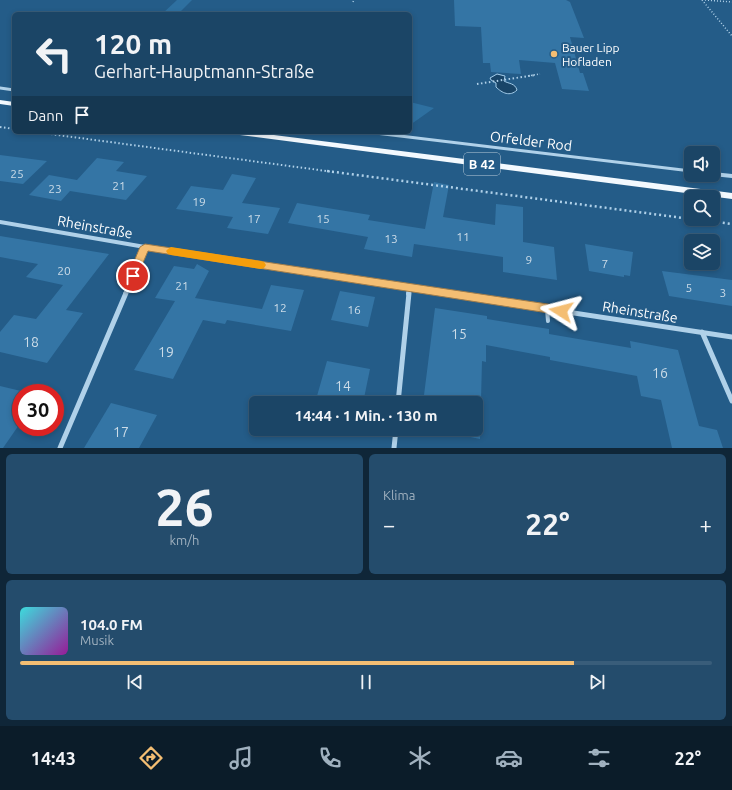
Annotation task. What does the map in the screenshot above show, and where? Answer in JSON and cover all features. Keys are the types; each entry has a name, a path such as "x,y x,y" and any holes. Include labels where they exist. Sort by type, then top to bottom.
{"main road":[{"path":"0,102 12,104"},
{"name":"B 42","path":"248,134 732,196"}],"street":[{"path":"0,88 12,90"},
{"name":"Orfelder Rod","path":"384,134 684,170"},
{"path":"720,175 732,176"},
{"name":"Rheinstraße","path":"0,222 145,247 732,337"},
{"path":"60,448 145,247"},
{"path":"399,396 409,288"},
{"path":"702,332 732,401"},
{"path":"394,448 395,436"}],"lane":[{"path":"547,309 548,321"}],"path":[{"path":"704,0 732,2"},
{"path":"704,0 732,36"},
{"path":"477,84 540,74"},
{"path":"0,127 12,129"},
{"path":"50,134 684,218"},
{"path":"720,222 732,224"}],"shaded area":[{"path":"177,0 192,0 180,12 164,12"},
{"path":"497,74 505,76 504,81 513,85 517,90 509,94 498,89 496,87 496,83 490,78"},
{"path":"412,102 434,108 412,124"}],"building":[{"path":"454,0 566,0 570,2 584,38 570,37 580,73 583,73 589,91 562,89 555,63 519,60 521,74 491,72 490,63 483,63 481,27 455,26"},
{"path":"0,155 47,161 23,184 0,181"},
{"path":"97,158 124,162 116,171 147,176 126,200 70,191 61,201 29,195 49,175 77,180"},
{"path":"232,174 256,178 242,203 280,208 268,234 227,228 233,217 176,209 191,186 223,190"},
{"path":"434,182 449,185 443,217 495,225 496,204 523,207 523,242 554,247 557,280 503,272 503,257 414,244 412,257 364,249 368,237 288,223 297,203 370,215 368,220 425,229"},
{"path":"0,236 109,254 66,310 83,313 47,363 0,352 0,332 14,315 36,319 63,285 26,277 38,264 0,257"},
{"path":"585,244 633,252 630,276 624,275 624,277 589,271"},
{"path":"197,264 209,271 195,298 262,309 271,285 304,290 291,331 227,320 225,324 203,320 173,379 134,370 175,301 155,298 174,266 194,269"},
{"path":"662,271 732,280 732,306 669,296"},
{"path":"340,291 375,297 368,327 331,320"},
{"path":"435,308 487,316 487,319 549,329 549,334 631,348 630,341 678,350 699,426 717,430 723,448 672,448 661,400 641,396 637,376 550,360 550,357 486,345 486,362 482,361 481,396 424,396"},
{"path":"327,361 370,369 364,396 317,396"},
{"path":"0,386 12,389 12,435 3,448 0,448"},
{"path":"111,403 157,415 139,448 84,448"},
{"path":"466,436 480,436 480,439"}],"slow traffic":[{"path":"171,251 261,265"}],"place":[{"name":"Bauer Lipp Hofladen","path":"554,54"}],"route":[{"path":"133,276 145,247 561,311"}]}
